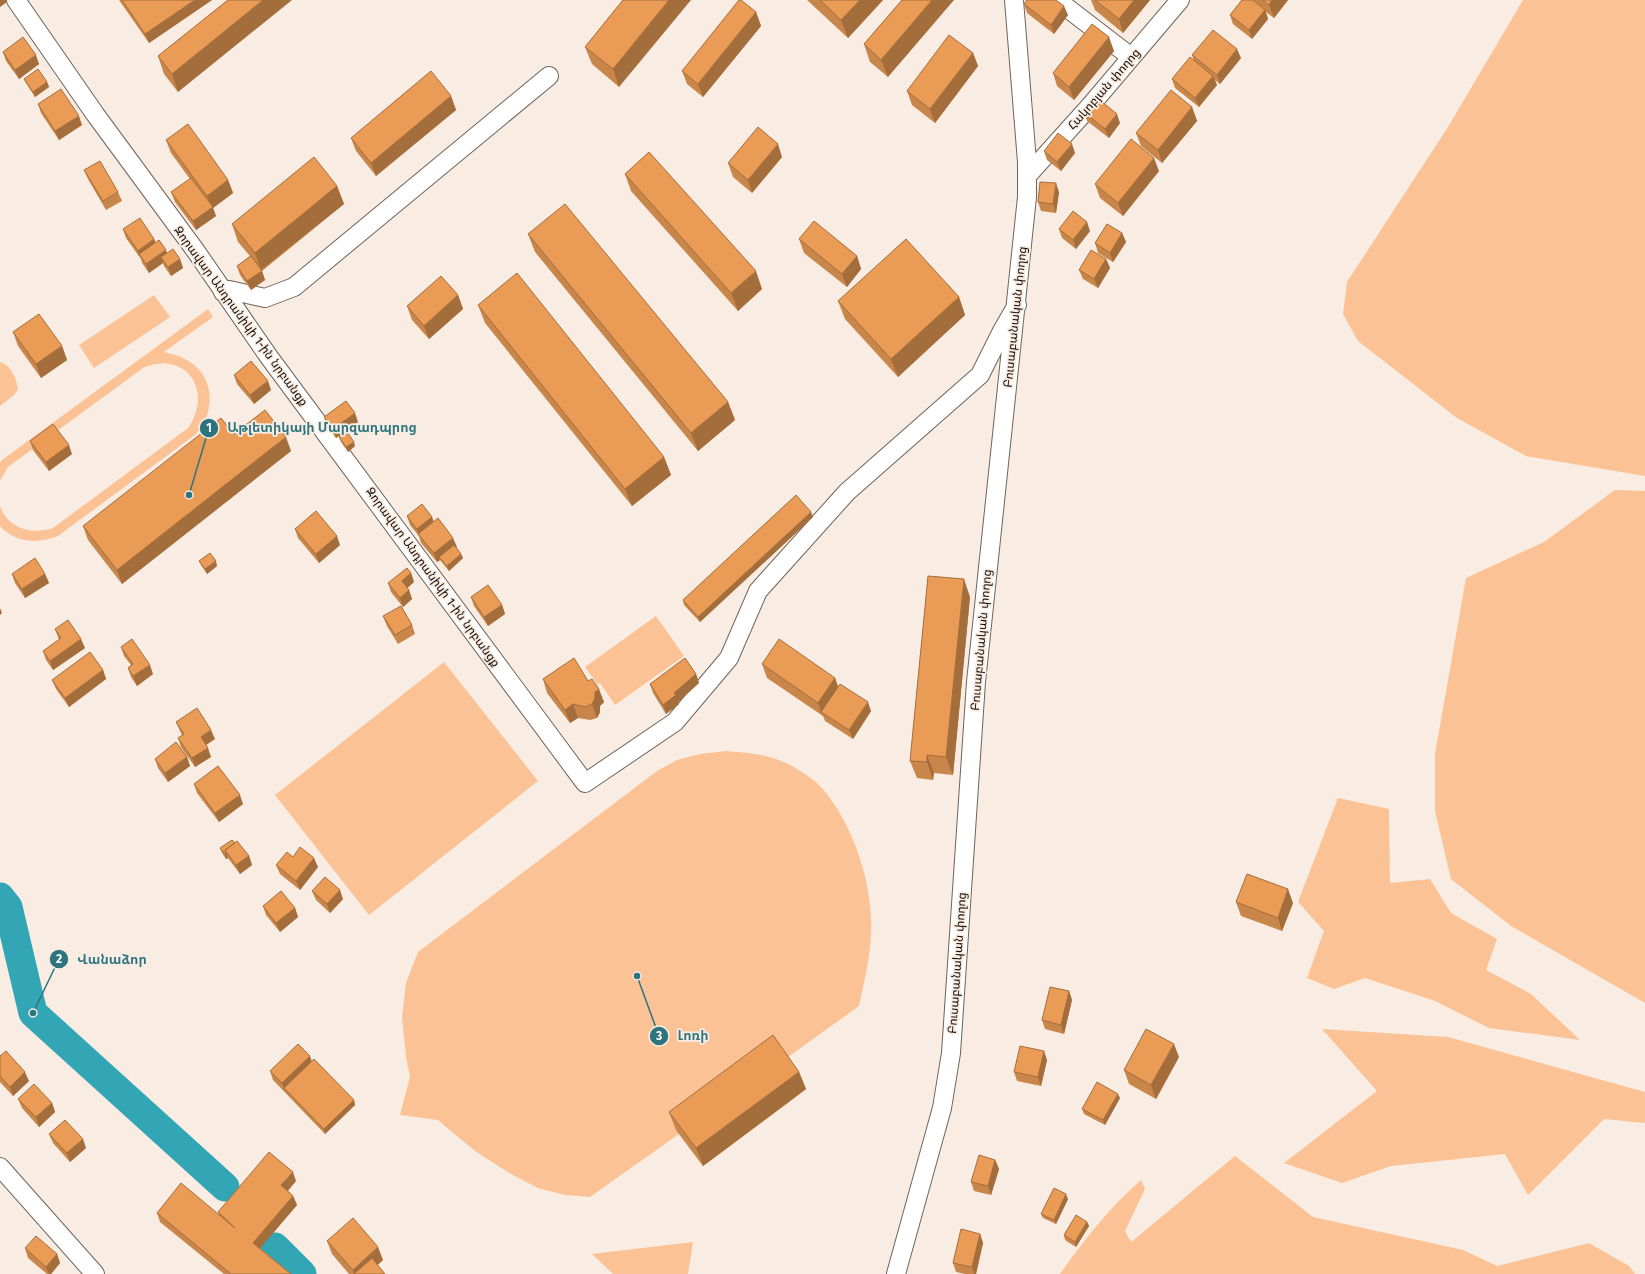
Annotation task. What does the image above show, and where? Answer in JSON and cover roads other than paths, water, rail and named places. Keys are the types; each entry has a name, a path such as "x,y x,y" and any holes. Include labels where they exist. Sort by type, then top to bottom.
{"street":[{"name":"Զորավար Անդրանիկի 1-ին նրբանցք","path":"16,0 95,114 269,358 317,420 585,783 675,722 729,658 758,591 847,492 980,375 1017,305"},
{"name":"Բուսաբանական փողոց","path":"896,1274 942,1108 951,1053 976,682 1017,305 1027,198 1027,176 1014,0"},
{"path":"1057,0 1131,57"},
{"name":"Հակոբյան փողոց","path":"1027,176 1090,106 1180,0"},
{"path":"223,292 229,290 265,298 294,287 549,76"},
{"path":"0,1167 95,1274"}],"waterway":[{"path":"0,897 8,907 33,1013 225,1187"},
{"path":"275,1247 302,1274"}],"place":[{"name":"Աթլետիկայի Մարզադպրոց","path":"189,495"},
{"name":"Լոռի","path":"637,976"},
{"name":"Վանաձոր","path":"33,1013"}]}
